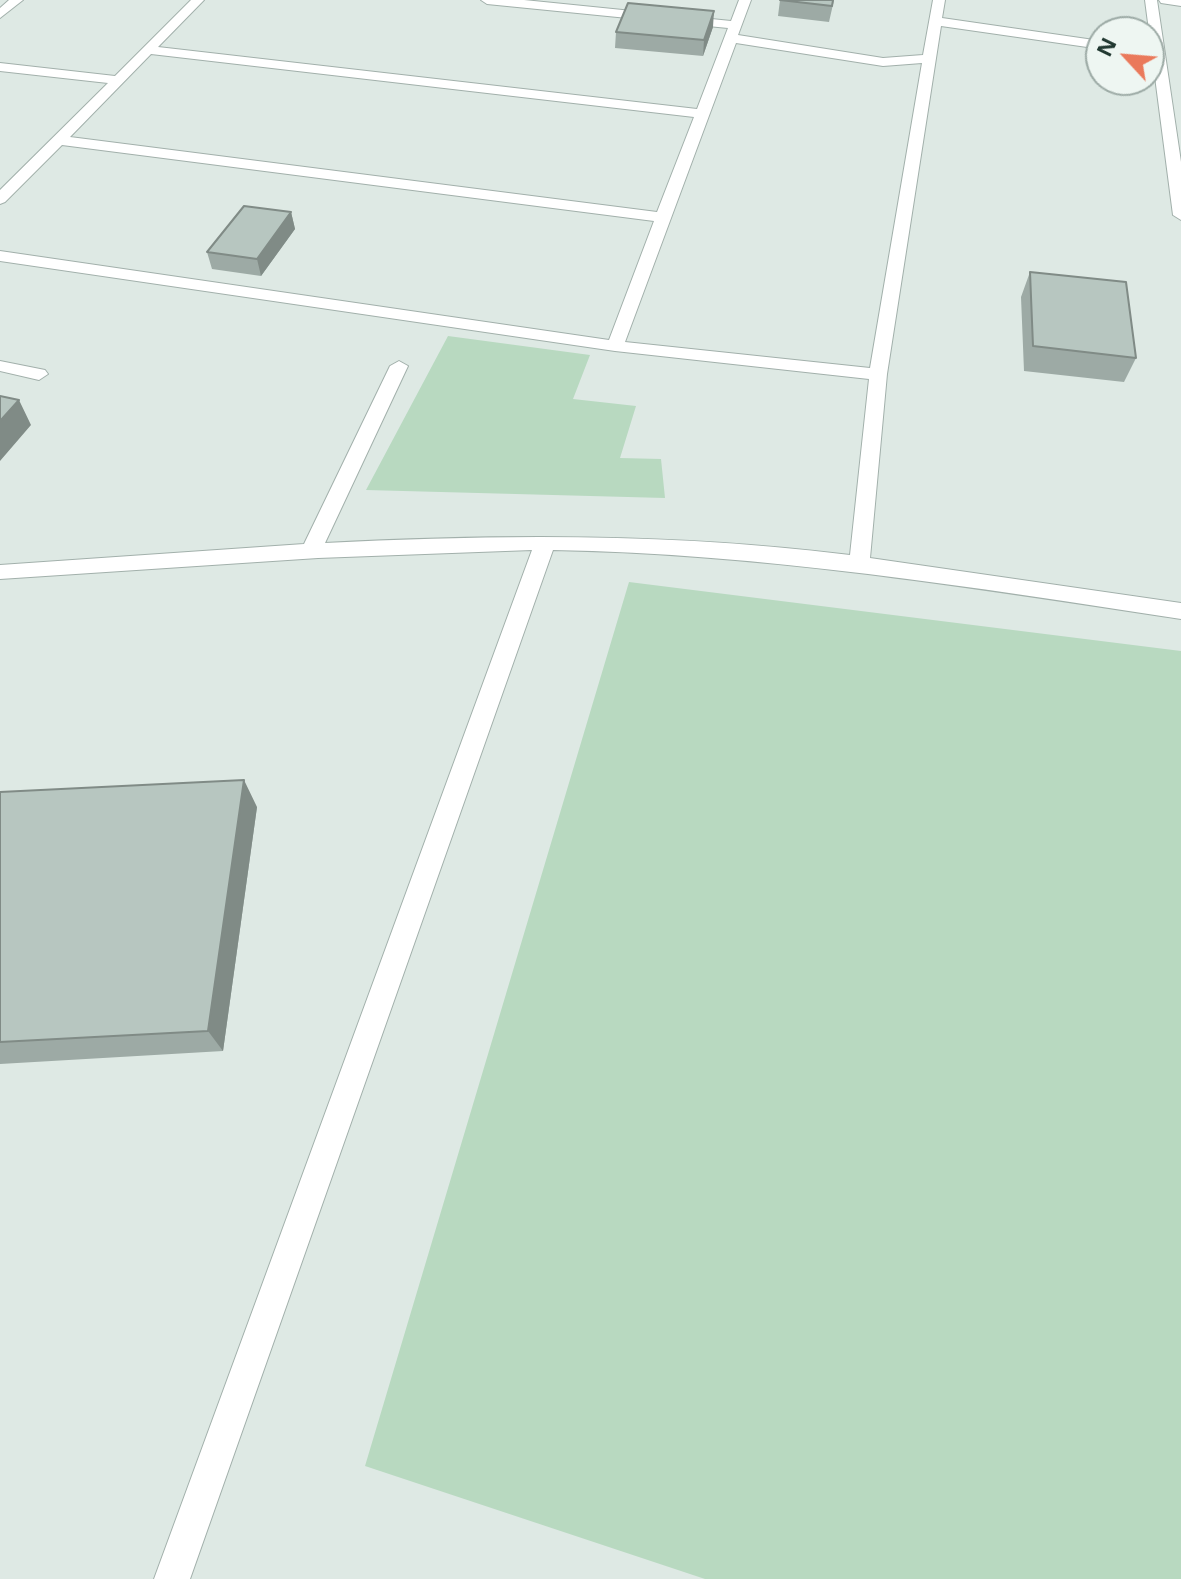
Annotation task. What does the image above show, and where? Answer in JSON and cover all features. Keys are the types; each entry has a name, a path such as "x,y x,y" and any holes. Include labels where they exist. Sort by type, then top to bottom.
{"street":[{"path":"0,14 17,0"},
{"path":"0,199 198,0"},
{"path":"487,0 734,32 883,62 930,59"},
{"path":"615,346 745,0"},
{"path":"859,564 878,374 939,0"},
{"path":"1165,0 1181,2"},
{"path":"935,21 1085,43"},
{"path":"149,50 703,114"},
{"path":"0,67 119,80"},
{"path":"1165,96 1181,215"},
{"path":"59,140 665,218"},
{"path":"0,256 615,346 878,374"},
{"path":"0,366 39,374"},
{"path":"310,553 399,366"},
{"path":"172,1579 545,543"},
{"path":"0,572 310,553 545,543 715,549 859,564 1181,611"}],"green space":[{"path":"448,336 590,355 573,399 636,406 620,458 661,459 665,498 366,490"},
{"path":"629,582 1181,651 1181,1579 705,1579 365,1466"}],"building":[{"path":"780,0 833,0 832,6"},
{"path":"628,3 714,11 704,40 616,32"},
{"path":"244,206 291,212 257,259 207,252"},
{"path":"1030,272 1126,282 1136,358 1033,346"},
{"path":"0,396 19,400 0,421"},
{"path":"244,780 208,1031 0,1042 0,792"}]}
